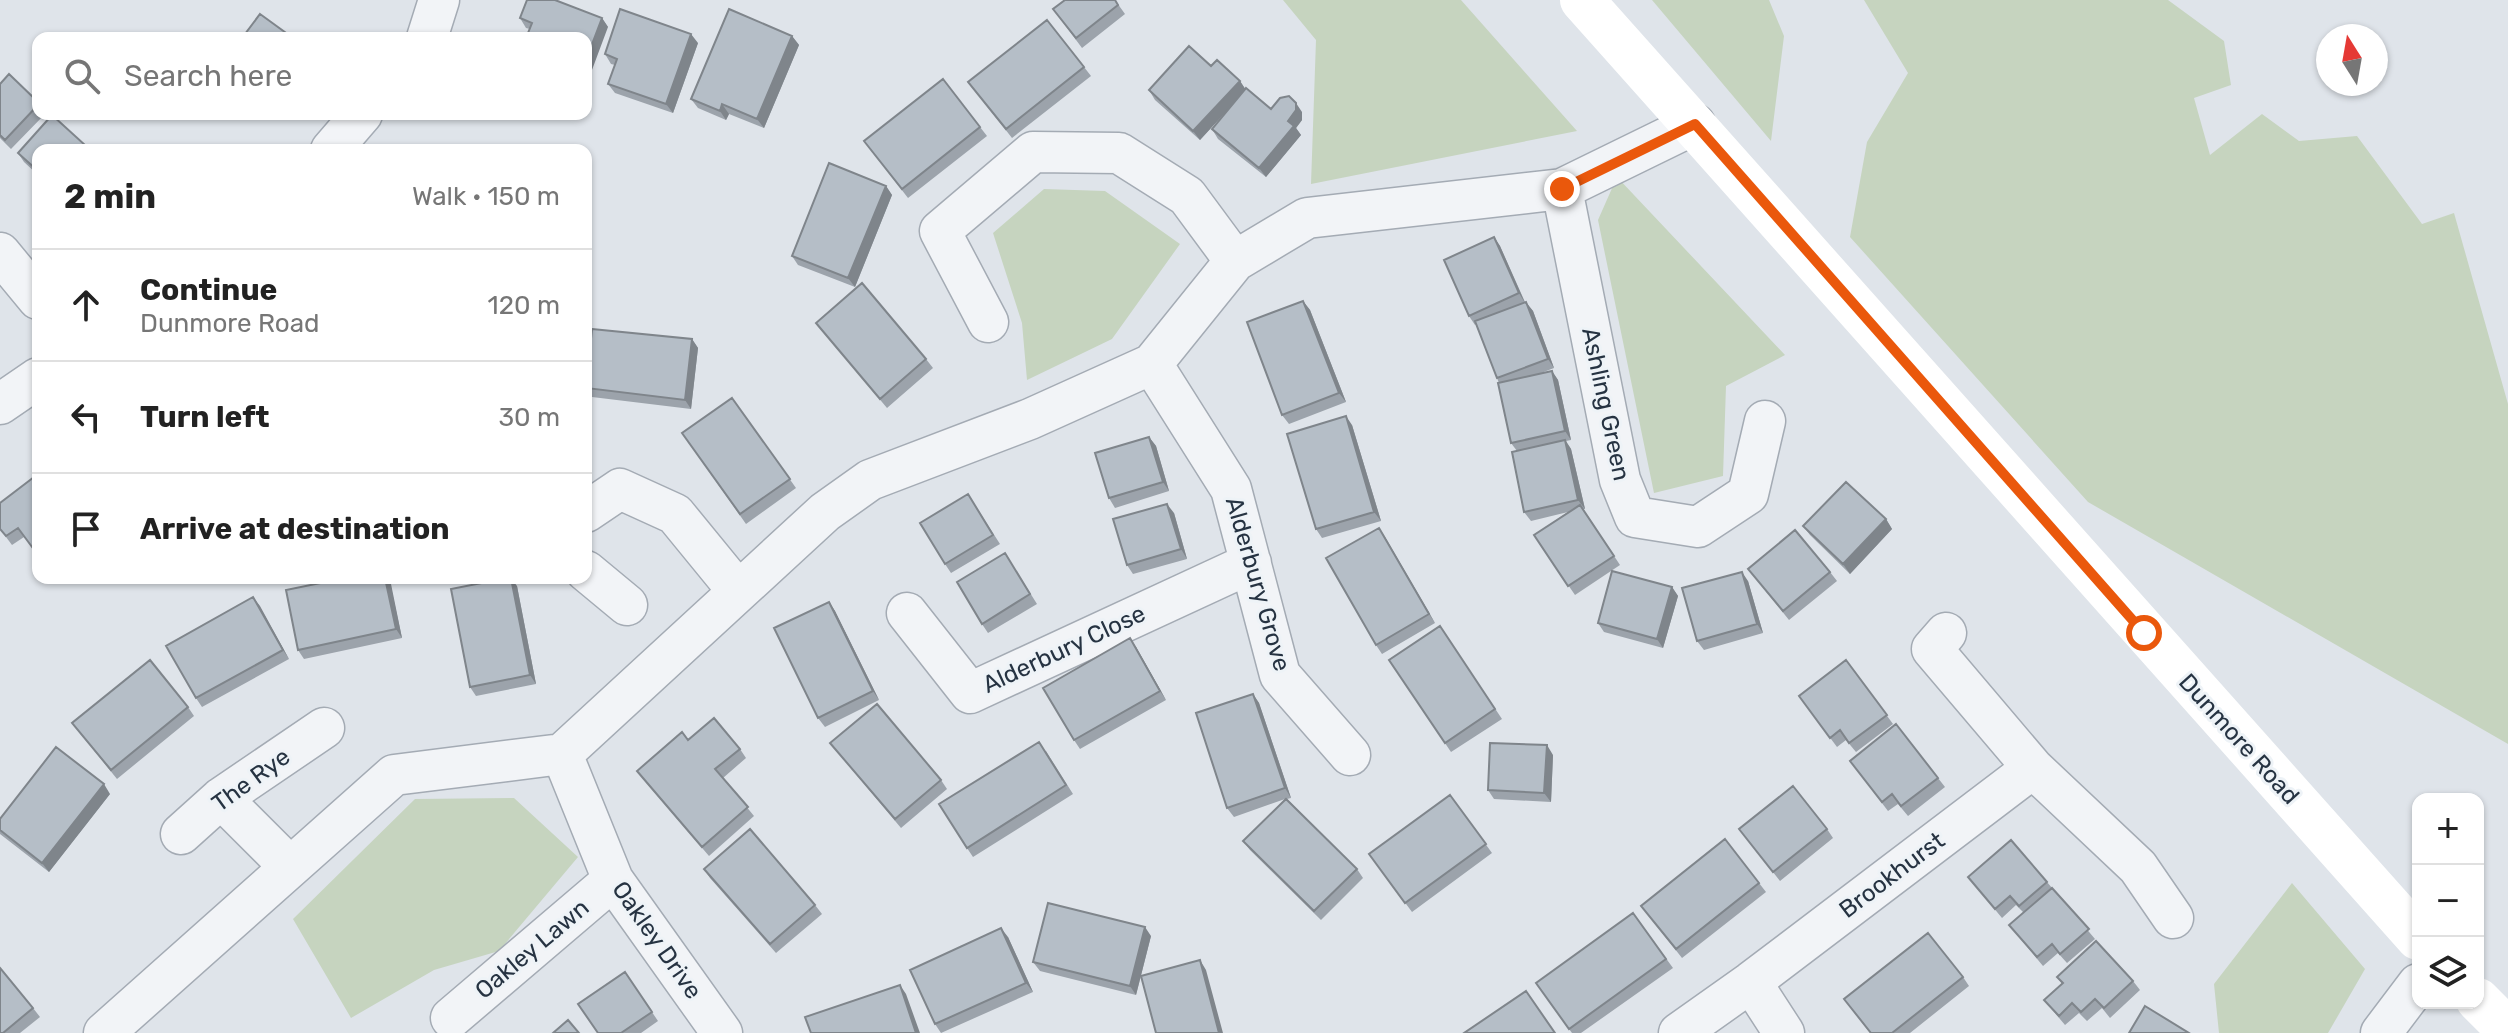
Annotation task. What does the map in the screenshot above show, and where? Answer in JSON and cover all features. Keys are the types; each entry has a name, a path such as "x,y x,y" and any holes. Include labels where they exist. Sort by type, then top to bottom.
{"main road":[{"name":"Dunmore Road","path":"1582,0 2417,937"},
{"path":"2484,1006 2508,1030"}],"street":[{"path":"429,32 439,0"},
{"path":"336,144 357,120"},
{"path":"104,1033 394,775 562,754 825,512 870,480 1030,419 1152,364 1235,261 1307,218 1562,189 1695,124"},
{"path":"988,322 940,231 1033,152 1119,153 1187,196 1235,261"},
{"name":"Ashling Green","path":"1562,189 1620,480 1635,517 1698,527 1748,494 1765,421"},
{"path":"0,253 32,292"},
{"name":"Alderbury Grove","path":"1152,364 1231,489 1280,675 1350,755"},
{"path":"0,404 32,382"},
{"path":"592,508 620,489 675,514 738,591"},
{"name":"Alderbury Close","path":"907,613 970,693 1251,563"},
{"path":"592,576 627,605"},
{"path":"1946,633 1932,649 2033,768 2138,867 2173,918"},
{"name":"The Rye","path":"181,834 221,798 324,728"},
{"name":"Oakley Drive","path":"562,754 613,880 722,1033"},
{"name":"Brookhurst","path":"1679,1033 2033,768"},
{"path":"221,798 290,867"},
{"name":"Oakley Lawn","path":"451,1018 613,880"},
{"path":"1751,982 1784,1033"},
{"path":"2381,1033 2412,992"}],"green space":[{"path":"1283,0 1461,0 1577,131 1311,184 1316,40"},
{"path":"1652,0 1769,0 1784,36 1771,141"},
{"path":"1864,0 2168,0 2224,41 2231,85 2194,98 2210,155 2262,114 2299,141 2357,136 2422,224 2454,213 2508,404 2508,744 2088,502 1850,237 1867,142 1908,73"},
{"path":"1617,177 1785,355 1726,386 1723,476 1654,493 1598,220"},
{"path":"1044,189 1105,191 1180,244 1112,339 1027,380 1022,323 993,233"},
{"path":"514,798 578,857 499,951 434,970 351,1018 293,919 415,799"},
{"path":"2292,883 2365,969 2328,1033 2219,1033 2214,984"}],"building":[{"path":"527,0 555,0 602,18 592,44 592,32 528,32 532,23 520,18"},
{"path":"1065,0 1115,0 1118,5 1076,38 1053,9"},
{"path":"620,9 691,34 666,104 608,84 617,59 605,54"},
{"path":"729,9 792,36 757,119 722,104 720,111 691,99"},
{"path":"260,14 285,32 246,32"},
{"path":"1047,20 1084,67 1006,129 968,82"},
{"path":"1189,46 1211,66 1217,60 1240,81 1193,131 1149,90"},
{"path":"9,74 32,96 32,111 5,140 0,135 0,84"},
{"path":"943,79 980,127 902,189 864,141"},
{"path":"1246,88 1271,109 1280,98 1289,96 1296,103 1296,110 1288,121 1294,126 1259,168 1212,129"},
{"path":"48,120 58,120 84,144 32,144 32,166 18,153"},
{"path":"829,163 886,186 848,278 792,256"},
{"path":"1494,237 1519,293 1469,316 1444,260"},
{"path":"862,283 926,359 880,399 816,323"},
{"path":"1303,301 1339,393 1282,415 1247,322"},
{"path":"1526,302 1548,359 1497,378 1475,321"},
{"path":"592,329 692,339 685,400 592,389"},
{"path":"1552,371 1565,431 1511,443 1498,383"},
{"path":"732,398 790,479 740,514 682,433"},
{"path":"1346,416 1374,512 1316,529 1287,434"},
{"path":"1149,437 1163,482 1109,498 1095,453"},
{"path":"1565,440 1578,500 1524,512 1512,452"},
{"path":"32,479 32,547 18,528 6,536 0,529 0,503"},
{"path":"1846,482 1886,519 1843,564 1803,526"},
{"path":"968,494 993,535 945,564 920,523"},
{"path":"1167,504 1181,549 1127,565 1113,519"},
{"path":"1580,505 1614,556 1568,586 1534,535"},
{"path":"1379,528 1429,614 1376,645 1326,558"},
{"path":"1795,530 1830,572 1783,611 1748,569"},
{"path":"1005,553 1030,594 982,624 957,582"},
{"path":"1612,571 1672,587 1657,639 1598,623"},
{"path":"1742,572 1757,624 1697,641 1682,588"},
{"path":"316,584 386,584 396,629 298,650 286,590"},
{"path":"476,584 512,584 530,675 470,687 451,589"},
{"path":"253,597 283,650 196,698 166,646"},
{"path":"829,602 873,691 818,718 774,628"},
{"path":"1440,626 1495,709 1445,743 1389,660"},
{"path":"1130,638 1160,691 1074,740 1043,688"},
{"path":"150,660 188,707 111,770 72,723"},
{"path":"1846,660 1887,715 1849,743 1840,730 1830,738 1799,696"},
{"path":"1253,694 1285,788 1227,808 1196,713"},
{"path":"877,704 941,780 895,819 830,743"},
{"path":"714,718 740,749 715,769 748,807 702,847 637,771 682,732 688,740"},
{"path":"1896,724 1938,778 1901,806 1892,794 1882,802 1850,761"},
{"path":"1039,742 1066,785 967,848 939,804"},
{"path":"1490,743 1547,745 1544,793 1488,790"},
{"path":"56,747 104,784 42,863 0,830 0,819"},
{"path":"1793,786 1827,829 1773,872 1739,829"},
{"path":"1450,795 1486,844 1405,903 1369,854"},
{"path":"1286,799 1357,869 1314,911 1243,841"},
{"path":"750,829 815,905 770,944 704,869"},
{"path":"1725,839 1759,883 1676,949 1641,906"},
{"path":"2011,840 2047,882 2019,906 2010,896 1995,909 1968,877"},
{"path":"2052,888 2089,929 2060,954 2052,944 2037,957 2009,925"},
{"path":"1048,903 1145,927 1130,986 1033,962"},
{"path":"1633,913 1666,959 1569,1029 1536,983"},
{"path":"1001,928 1026,983 935,1024 910,970"},
{"path":"1928,933 1963,977 1892,1033 1871,1033 1844,999"},
{"path":"2096,941 2133,981 2104,1008 2095,999 2081,1012 2072,1003 2059,1016 2044,1000 2063,983 2057,977"},
{"path":"1200,960 1219,1033 1156,1033 1141,976"},
{"path":"0,968 33,1008 3,1033 0,1033"},
{"path":"625,972 652,1012 621,1033 598,1033 578,1004"},
{"path":"900,985 916,1033 811,1033 805,1017"},
{"path":"1526,991 1555,1033 1464,1033"},
{"path":"2145,1006 2189,1033 2129,1033"},
{"path":"568,1020 579,1033 553,1033"}],"route":[{"path":"1562,189 1695,124 2144,633"}]}
